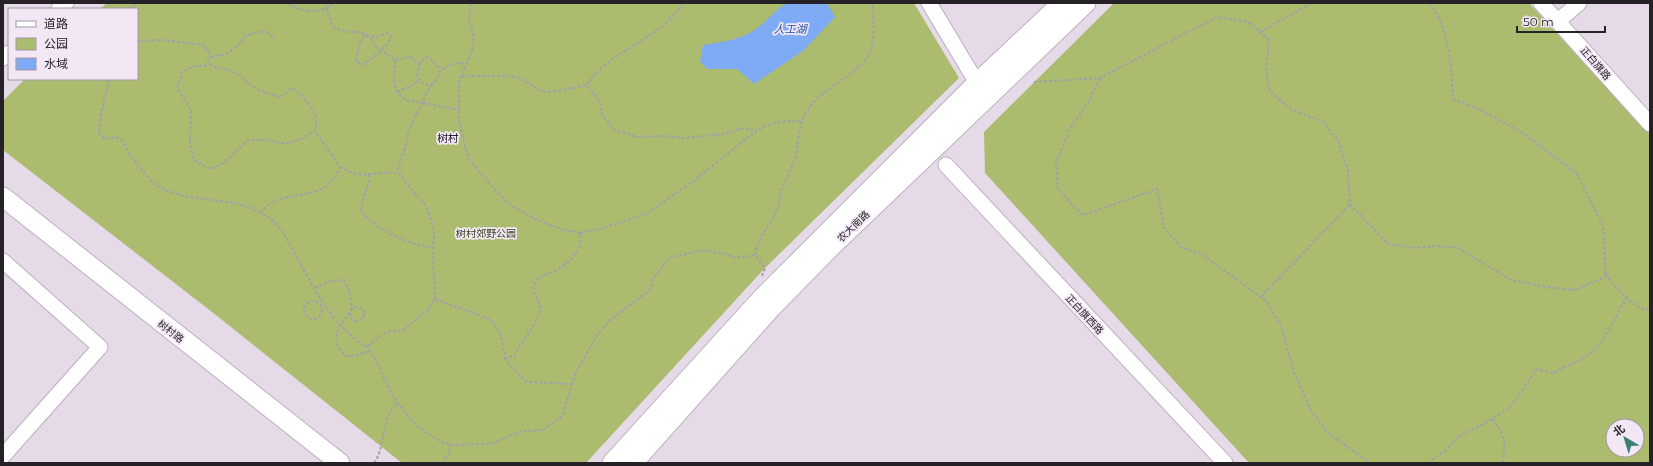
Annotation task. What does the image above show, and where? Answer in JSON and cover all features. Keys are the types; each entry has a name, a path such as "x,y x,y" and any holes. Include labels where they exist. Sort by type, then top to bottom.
{"main road":[{"name":"农大南路","path":"612,463 762,298 977,83 1062,3"},
{"name":"农大南路","path":"633,463 772,307 859,220 1086,3"},
{"name":"树村路","path":"3,197 340,463"}],"street":[{"path":"929,3 977,83"},
{"name":"正白旗路","path":"1541,3 1650,124"},
{"path":"1558,21 1579,3"},
{"name":"正白旗西路","path":"946,165 1224,463"},
{"path":"3,261 100,347 3,456"}],"path":[{"path":"288,3 293,7 313,11 326,8 333,3"},
{"path":"470,3 469,19 474,37 473,48 460,82 459,110 462,139 468,158 496,191 512,206 535,219 564,230 580,233 610,226 648,213 696,179 756,131 767,125 783,121 802,121"},
{"path":"462,76 514,77 526,80 542,92 552,92 563,88 586,85 593,75 624,50 658,29 684,3"},
{"path":"757,282 766,268 755,256 756,246 777,210 781,191 795,159 799,128 814,100 831,86 849,76 863,64 872,46 873,6 871,3"},
{"path":"1260,32 1311,3"},
{"path":"1430,3 1439,16 1449,46 1453,99 1479,109 1521,132 1577,174 1603,226 1606,276 1627,297 1643,310 1650,310"},
{"path":"326,8 333,27 365,35 370,37 387,33 391,38 388,45 384,49 379,50 362,65 356,61 360,43 365,35"},
{"path":"1034,82 1100,78 1217,17 1248,22 1269,40 1266,72 1270,91 1290,109 1322,121 1338,140 1348,170 1350,204 1388,244 1415,248 1438,246 1458,248 1511,280 1576,290 1606,276"},
{"path":"211,57 227,54 246,35 253,32 266,31 275,39"},
{"path":"370,37 379,50 395,60 411,57 418,65"},
{"path":"138,41 163,40 204,45 211,57"},
{"path":"208,63 216,69 232,71 239,74 252,86 280,97 293,88 313,108 317,124 315,131 301,139 285,144 266,140 248,140 224,163 210,169 194,160 190,144 191,110 177,88 182,72 195,66 205,66 211,57"},
{"path":"431,85 422,83 419,80 417,76 418,65 427,57 432,60 440,70"},
{"path":"395,60 394,76 397,92 401,98 412,103 423,103 459,110"},
{"path":"397,172 407,141 407,133 431,85 438,78 440,70 450,64 461,62 466,64"},
{"path":"1100,78 1086,106 1070,127 1056,162 1058,188 1073,206 1083,215 1157,189 1164,228 1181,247 1203,255 1266,300 1281,326 1294,373 1311,410 1328,433 1370,463"},
{"path":"109,80 103,113 99,123 99,133 105,139 116,137 122,141 129,154 152,182 165,190 184,196 234,203 270,218 281,229 315,288 340,325 370,351 382,369 391,393 398,403 418,427 436,439 450,445 490,444 522,431 543,430 562,416 572,384 583,358 598,334 610,321 650,290 652,281 668,258 703,250 725,254 736,258 755,256"},
{"path":"397,92 412,86 419,80"},
{"path":"586,85 600,101 603,118 615,130 636,137 664,136 684,138 723,134 743,128 756,131"},
{"path":"315,131 340,167 356,174 397,172 402,174 407,184 426,206 434,231 435,299 428,310 403,330 388,332 380,336 367,347"},
{"path":"260,213 274,201 303,196 324,187 337,175 340,167"},
{"path":"369,174 370,182 361,204 361,212 382,230 397,238 415,245 434,248"},
{"path":"1261,297 1350,204"},
{"path":"505,358 514,356 537,320 541,310 533,286 536,281 543,274 555,271 578,253 581,242 580,233"},
{"path":"315,288 330,281 344,280 350,292 352,309 349,315 351,319 358,322 364,315 362,310 356,307 352,309 340,325 336,336 336,343 346,356 354,356 370,351"},
{"path":"1428,463 1447,449 1458,437 1492,419 1510,407 1537,369 1554,373 1591,353 1606,335 1612,320 1627,297"},
{"path":"435,299 489,319 496,324 503,342 505,358 510,366 527,382 572,384"},
{"path":"322,311 318,302 312,301 305,306 304,312 307,317 315,320 320,316 322,311 328,308"},
{"path":"374,463 380,455 387,417 398,403"},
{"path":"1492,419 1503,434 1505,450 1502,463"},
{"path":"442,463 448,454 450,445"}],"green space":[{"name":"树村郊野公园","path":"107,3 914,3 959,78 765,268 586,463 402,463 212,312 3,150 3,101 24,80 138,80 138,8 101,8"},
{"path":"1114,3 1529,3 1650,134 1650,463 1249,463 985,173 984,132"}],"water":[{"name":"人工湖","path":"787,3 827,3 835,17 803,51 754,84 737,69 707,69 700,61 703,45 731,40 750,33"}],"district":[{"name":"树村","path":"448,138"}]}
